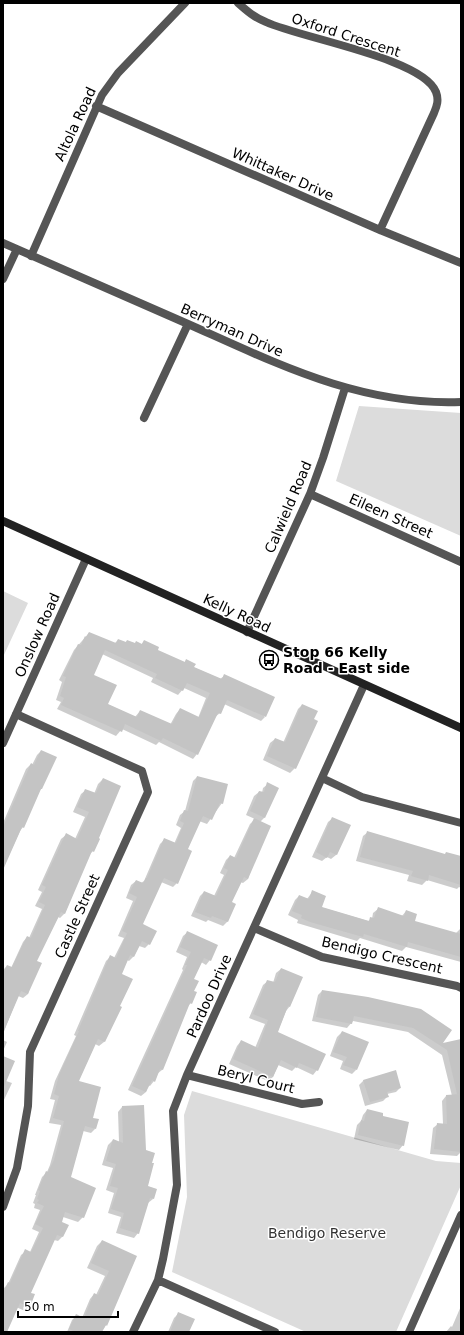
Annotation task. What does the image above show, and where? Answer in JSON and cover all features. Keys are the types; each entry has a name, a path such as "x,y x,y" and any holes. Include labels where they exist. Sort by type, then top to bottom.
{"street":[{"name":"Altola Road","path":"31,256 102,95 114,79 185,3"},
{"name":"Oxford Crescent","path":"238,3 249,13 266,23 369,53 395,63 424,78 436,91 438,98 434,113 380,230"},
{"name":"Whittaker Drive","path":"96,106 380,230 461,263"},
{"name":"Berryman Drive","path":"3,243 291,370 345,388 379,396 430,402 461,402"},
{"path":"3,279 17,249"},
{"path":"144,418 188,324"},
{"name":"Calwield Road","path":"247,632 310,494 345,388"},
{"name":"Eileen Street","path":"310,494 461,562"},
{"name":"Kelly Road","path":"3,521 461,728"},
{"name":"Onslow Road","path":"3,743 86,559"},
{"name":"Pardoo Drive","path":"134,1332 158,1280 177,1185 173,1111 187,1075 364,685"},
{"name":"Castle Street","path":"3,1205 17,1168 28,1106 30,1052 148,792 142,771 16,714"},
{"path":"322,778 362,797 461,823"},
{"name":"Bendigo Crescent","path":"254,928 322,957 461,988"},
{"name":"Beryl Court","path":"187,1075 302,1104 319,1102"},
{"path":"409,1332 461,1215"},
{"path":"158,1280 275,1332"}],"green space":[{"path":"359,406 461,413 461,536 336,481"},
{"path":"3,591 28,603 3,657"},
{"name":"Bendigo Reserve","path":"192,1091 436,1161 461,1163 461,1185 396,1332 306,1332 172,1272 187,1197 184,1115"}],"building":[{"path":"89,632 116,643 118,639 135,643 136,641 142,644 144,640 159,647 158,650 185,662 186,659 196,664 194,667 222,679 224,674 275,697 266,717 227,700 221,714 218,713 198,755 163,738 161,741 125,724 122,732 61,705 64,698 60,696 66,677 63,676 78,644 81,645 85,636 86,637","holes":["105,650 157,674 155,678 183,691 187,683 210,693 199,717 180,708 172,724 140,710 137,717 108,704 117,685 94,675"]},
{"path":"302,704 318,711 314,719 318,721 296,769 267,756 275,738 285,742"},
{"path":"41,750 57,757 24,828 22,827 3,870 3,827 31,763 34,765"},
{"path":"197,776 228,784 223,804 220,803 212,820 203,816 188,849 192,851 178,884 164,878 143,924 157,931 150,945 142,941 134,957 130,955 122,974 133,979 120,1006 122,1007 105,1042 98,1039 79,1081 101,1087 93,1118 99,1119 96,1129 85,1126 71,1177 96,1188 84,1218 65,1212 62,1222 69,1225 63,1237 57,1235 31,1293 35,1294 30,1307 20,1303 7,1332 3,1332 3,1293 8,1282 10,1283 25,1249 31,1252 43,1228 35,1224 44,1206 37,1203 39,1200 37,1199 40,1191 38,1190 46,1171 48,1172 54,1160 64,1121 53,1118 59,1096 54,1094 59,1075 110,955 116,958 127,933 122,931 137,897 129,893 136,880 143,883 147,878 164,838 176,843 184,823 180,821 184,810 188,811"},
{"path":"103,778 121,786 99,838 100,839 94,852 92,851 65,914 61,912 37,961 42,963 28,994 21,991 3,1033 3,973 7,965 12,967 27,936 31,938 45,905 39,902 46,887 42,885 66,833 77,839 89,812 77,807 85,789 96,793"},
{"path":"267,782 279,788 265,818 250,811 259,791 264,792"},
{"path":"332,817 351,825 337,855 330,852 327,858 316,852"},
{"path":"254,818 271,826 248,879 244,877 232,902 236,904 228,922 195,912 204,891 216,896 228,870 224,868 230,855 236,858"},
{"path":"367,831 445,854 446,852 461,856 461,885 429,875 428,881 411,876 413,871 360,857"},
{"path":"312,890 326,896 322,907 369,921 370,917 374,918 378,907 404,916 406,910 417,914 415,921 461,934 461,957 408,942 407,947 364,934 363,937 301,918 302,915 292,911 299,895 309,899"},
{"path":"187,931 218,945 211,961 204,958 194,979 199,981 194,991 197,992 192,1004 190,1003 163,1070 160,1069 155,1082 152,1080 146,1092 132,1086 187,965 185,965 191,952 180,947"},
{"path":"281,968 303,977 290,1007 288,1006 278,1032 326,1054 318,1071 299,1063 297,1068 281,1060 273,1077 233,1059 241,1040 258,1048 268,1020 253,1014 267,980 275,982"},
{"path":"322,990 368,997 421,1009 452,1030 443,1043 461,1039 461,1094 457,1094 447,1050 413,1028 354,1016 352,1024 316,1017"},
{"path":"342,1031 369,1042 357,1070 343,1065 347,1057 333,1052"},
{"path":"3,1056 15,1061 3,1089"},
{"path":"396,1070 401,1088 387,1092 389,1097 370,1102 363,1080"},
{"path":"461,1094 461,1152 434,1149 437,1123 447,1124 446,1095"},
{"path":"144,1105 146,1150 155,1153 148,1186 157,1189 154,1199 150,1198 139,1234 120,1228 124,1213 111,1209 118,1188 110,1186 116,1164 106,1161 113,1139 123,1143 122,1106"},
{"path":"367,1109 383,1113 383,1116 409,1122 404,1146 358,1135 361,1120 364,1121"},
{"path":"102,1240 137,1256 107,1326 106,1325 102,1332 75,1332 69,1329 76,1314 84,1318 94,1293 98,1295 109,1271 91,1263"},
{"path":"178,1312 195,1319 189,1332 170,1332"}],"place":[{"name":"Stop 66 Kelly Road - East side","path":"269,660"}]}
